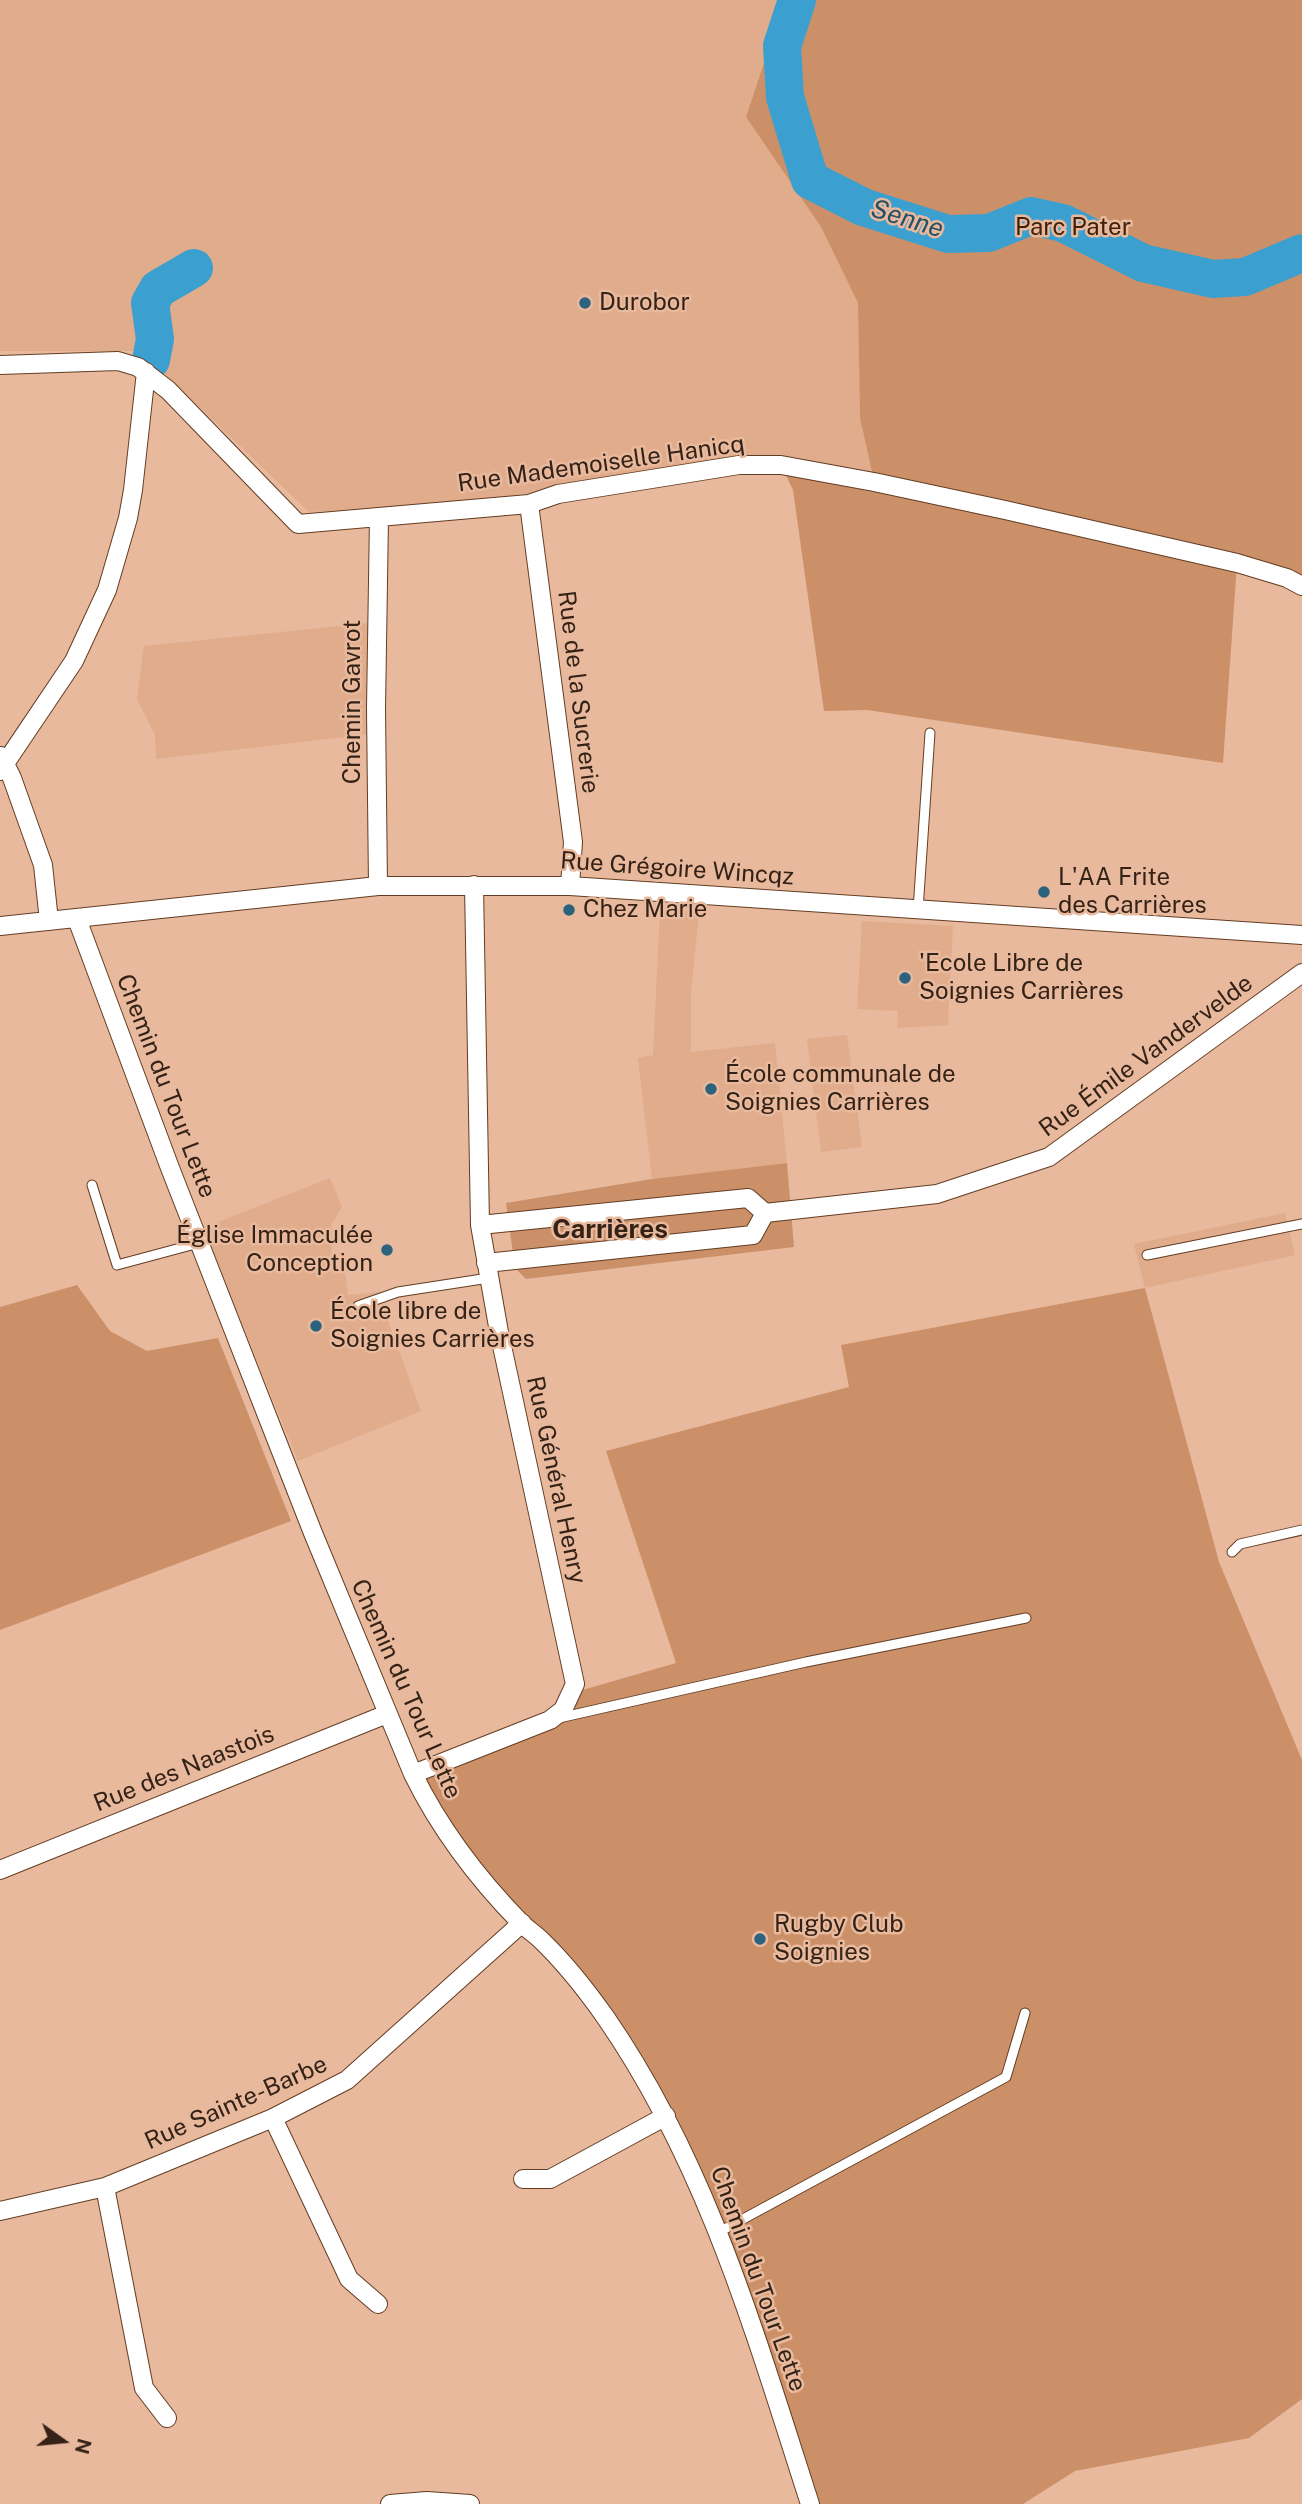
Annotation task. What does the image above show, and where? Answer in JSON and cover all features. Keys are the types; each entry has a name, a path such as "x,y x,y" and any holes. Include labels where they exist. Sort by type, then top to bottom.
{"street":[{"name":"Rue Mademoiselle Hanicq","path":"0,365 117,361 138,367 167,390 298,524 529,503 558,494 726,467 781,465 992,507 1237,563 1287,578 1302,586"},
{"path":"49,921 43,865 12,778 2,763 74,661 107,590 128,518 146,372"},
{"name":"Rue de la Sucrerie","path":"529,503 573,842 570,886"},
{"name":"Chemin Gavrot","path":"378,886 376,709 379,517"},
{"name":"Rue Grégoire Wincqz","path":"0,926 378,886 474,885 570,886 1302,935"},
{"name":"Rue Général Henry","path":"474,885 480,1225 487,1271 575,1684 564,1710 550,1720"},
{"name":"Chemin du Tour Lette","path":"77,919 199,1243 413,1774 431,1811 445,1832 522,1923 575,1977 604,2015 666,2116 719,2232 810,2504"},
{"name":"Rue Émile Vandervelde","path":"765,1213 937,1194 1049,1157 1302,973"},
{"path":"480,1225 748,1198 765,1213 753,1235 487,1271"},
{"name":"Rue des Naastois","path":"0,1870 387,1714"},
{"path":"413,1774 550,1720"},
{"name":"Rue Sainte-Barbe","path":"0,2211 105,2187 273,2118 347,2080 522,1923"},
{"path":"523,2179 550,2179 666,2116"},
{"path":"273,2118 349,2279 378,2304"},
{"path":"105,2187 144,2388 167,2418"},
{"path":"390,2504 427,2501 470,2504"}],"lane":[{"path":"918,910 930,733"},
{"path":"92,1185 117,1265 199,1243"},
{"path":"1147,1255 1302,1224"},
{"path":"358,1306 398,1292 487,1271"},
{"path":"1232,1552 1240,1544 1302,1530"},
{"path":"550,1720 806,1662 1026,1618"},
{"path":"719,2232 1006,2077 1025,2012"}],"shaded area":[{"name":"Durobor","path":"0,0 785,0 746,117 821,227 858,303 860,418 874,482 781,465 776,456 471,502 309,512 141,351 0,351"},
{"path":"369,623 370,734 156,759 155,735 137,699 144,646"},
{"name":"École communale de Soignies Carrières","path":"660,909 699,912 691,993 691,1052 775,1043 787,1163 652,1179 638,1058 653,1055"},
{"name":"'Ecole Libre de Soignies Carrières","path":"862,921 953,926 948,1025 897,1028 898,1011 857,1009"},
{"path":"847,1035 862,1147 821,1152 807,1039"},
{"name":"École libre de Soignies Carrières","path":"330,1178 342,1207 331,1225 333,1233 329,1264 337,1272 345,1273 348,1295 381,1292 383,1307 421,1411 298,1461 203,1228"},
{"path":"1285,1213 1295,1255 1145,1288 1134,1244"}],"green space":[{"name":"Parc Pater","path":"785,0 1302,0 1302,582 1237,564 1223,763 867,710 824,711 793,490 781,465 874,481 860,418 858,303 821,227 746,117"},
{"path":"787,1163 794,1247 526,1279 515,1268 506,1203 652,1179"},
{"path":"77,1285 110,1331 147,1351 218,1338 291,1521 0,1630 0,1307"},
{"path":"1145,1288 1219,1562 1302,1760 1302,2399 1249,2438 1075,2471 1023,2504 810,2504 728,2257 635,2062 522,1923 413,1774 543,1721 572,1693 676,1663 606,1451 849,1387 841,1345"}],"waterway":[{"name":"Senne","path":"797,0 782,46 785,97 810,180 863,207 948,234 989,233 1031,216 1063,223 1143,263 1213,279 1245,277 1302,253"},
{"name":"Senne","path":"151,360 155,339 150,303 158,289 194,268"}],"place":[{"name":"Durobor","path":"585,303"},
{"name":"L'AA Frite des Carrières","path":"1044,892"},
{"name":"Chez Marie","path":"569,910"},
{"name":"'Ecole Libre de Soignies Carrières","path":"905,978"},
{"name":"École communale de Soignies Carrières","path":"711,1089"},
{"name":"Église Immaculée Conception","path":"387,1250"},
{"name":"École libre de Soignies Carrières","path":"316,1326"},
{"name":"Rugby Club Soignies","path":"760,1939"}],"district":[{"name":"Carrières","path":"610,1230"}]}
